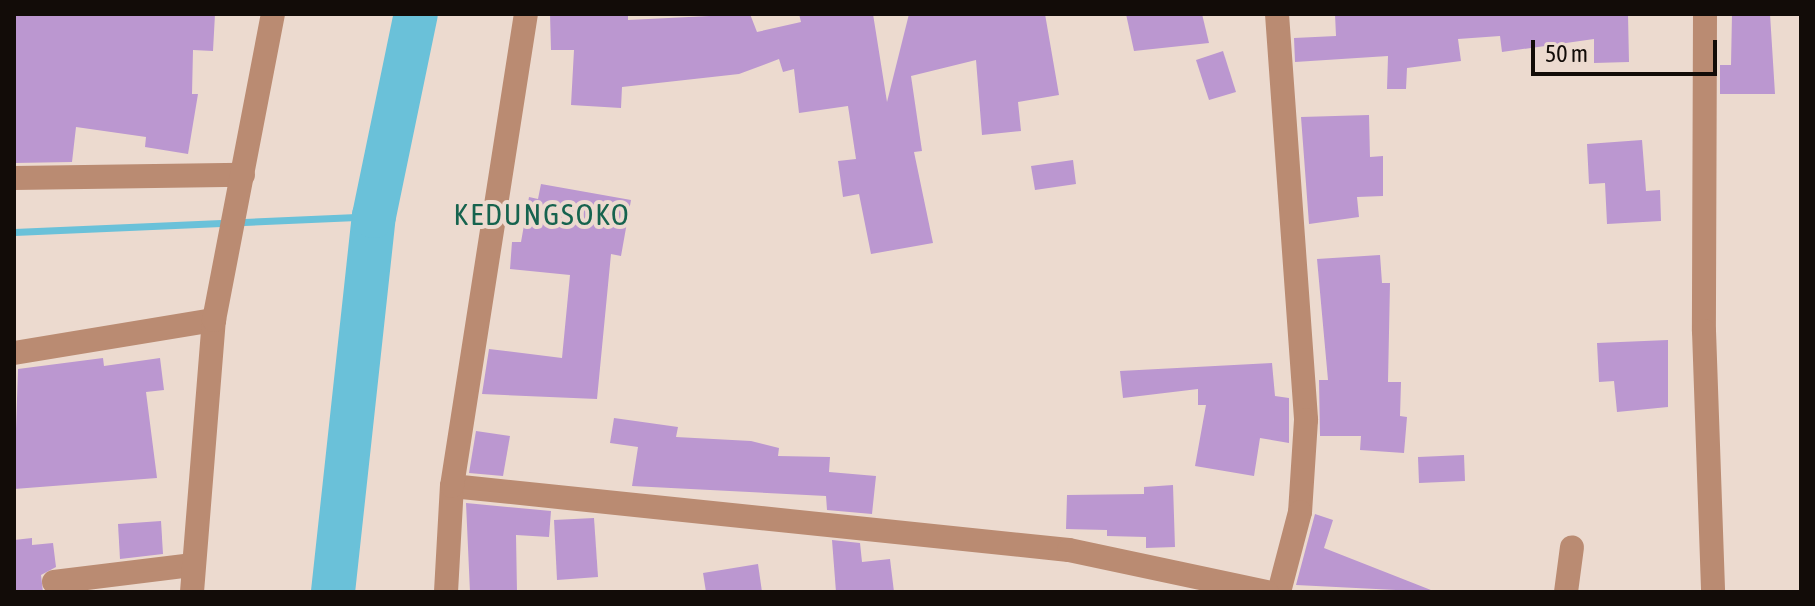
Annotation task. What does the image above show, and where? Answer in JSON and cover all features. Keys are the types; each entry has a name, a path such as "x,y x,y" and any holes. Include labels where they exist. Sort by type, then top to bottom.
{"street":[{"path":"192,592 214,320 273,14"},
{"path":"446,592 452,486 526,14"},
{"path":"1277,14 1306,420 1300,512 1279,592"},
{"path":"1705,14 1704,331 1713,592"},
{"path":"14,178 242,180"},
{"path":"14,353 214,320"},
{"path":"452,486 1069,550 1267,592"},
{"path":"1566,592 1572,547"},
{"path":"54,582 193,565"}],"building":[{"path":"14,14 215,14 213,51 193,50 192,94 198,94 188,154 145,147 146,137 76,127 72,162 14,163"},
{"path":"550,14 628,14 628,20 750,14 757,32 801,22 799,14 873,14 887,102 909,14 1045,14 1059,95 1018,102 1021,131 982,135 976,60 911,76 922,151 914,152 933,243 871,254 859,194 843,197 838,161 856,159 848,106 799,113 794,69 783,72 779,59 739,74 622,87 621,108 571,105 574,50 551,50"},
{"path":"1126,14 1202,14 1209,43 1134,51"},
{"path":"1335,14 1628,14 1629,62 1594,63 1594,39 1502,52 1500,36 1458,39 1461,61 1407,68 1406,89 1387,89 1388,56 1295,62 1294,38 1336,36"},
{"path":"1732,14 1770,14 1775,94 1720,94 1720,65 1731,65"},
{"path":"1223,51 1236,92 1209,100 1196,60"},
{"path":"1369,115 1370,157 1383,156 1383,196 1357,197 1359,217 1309,224 1301,117"},
{"path":"1642,140 1646,191 1660,190 1661,221 1607,224 1605,183 1589,184 1587,144"},
{"path":"1073,160 1076,184 1035,190 1031,166"},
{"path":"541,184 631,200 621,256 611,254 597,399 482,394 489,349 562,358 570,275 510,269 512,242 521,242 529,197 538,199"},
{"path":"1380,255 1382,283 1390,283 1388,382 1401,382 1400,416 1407,417 1404,453 1360,450 1361,436 1320,436 1319,380 1328,380 1317,259"},
{"path":"1668,340 1668,407 1617,412 1614,381 1599,382 1597,343"},
{"path":"103,358 104,366 160,358 164,390 146,392 157,478 14,489 18,369"},
{"path":"1272,363 1275,396 1289,398 1289,443 1260,438 1254,476 1195,466 1206,405 1198,405 1198,389 1123,398 1120,371"},
{"path":"614,418 678,427 676,437 751,441 779,448 778,456 830,457 829,472 876,476 872,514 827,510 826,496 632,486 638,447 610,443"},
{"path":"476,431 510,436 503,476 469,473"},
{"path":"1464,455 1465,481 1419,483 1418,457"},
{"path":"1173,485 1175,547 1146,548 1146,537 1107,536 1107,530 1066,529 1067,495 1144,494 1144,487"},
{"path":"466,503 551,511 549,537 516,535 517,592 470,592"},
{"path":"1315,514 1333,520 1324,548 1436,592 1296,585"},
{"path":"594,518 598,577 557,580 554,520"},
{"path":"161,521 163,554 120,559 118,524"},
{"path":"32,538 32,545 53,543 56,567 41,575 43,592 14,592 14,540"},
{"path":"832,540 860,543 862,562 890,559 894,592 836,592"},
{"path":"758,564 762,592 706,592 703,573"}],"waterway":[{"path":"333,592 374,216 416,14"},
{"path":"14,232 374,216"}],"district":[{"name":"KEDUNGSOKO","path":"542,214"}]}
